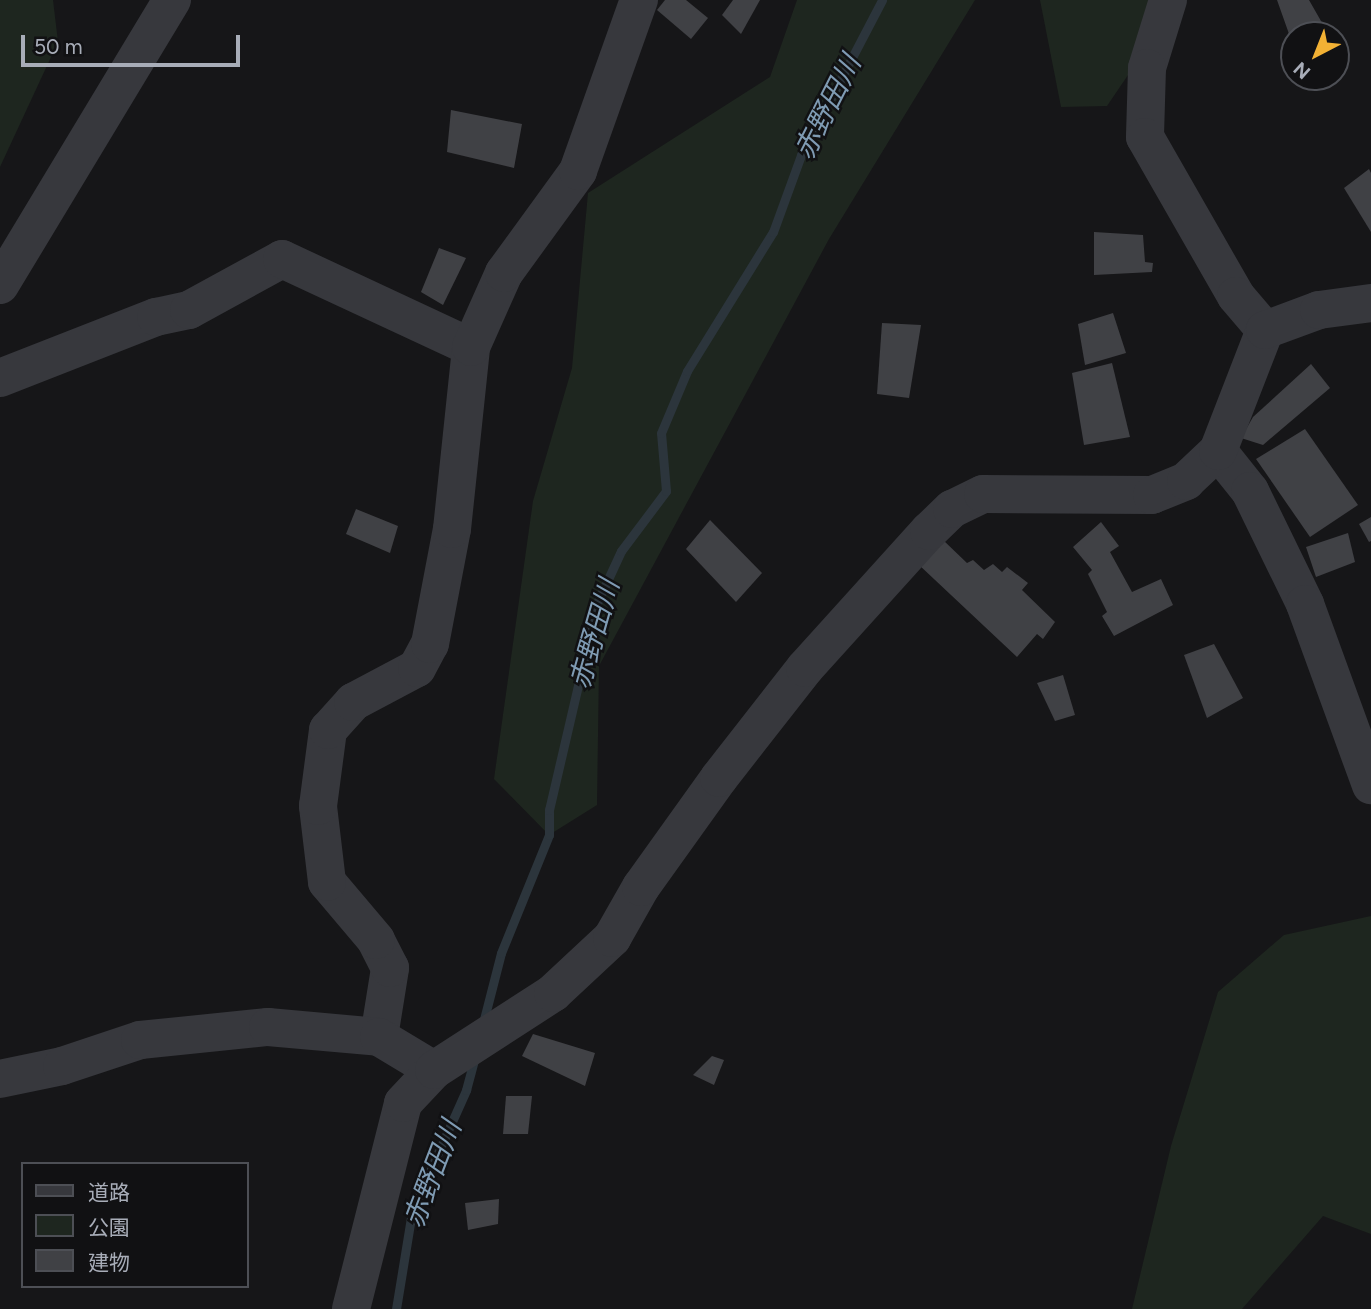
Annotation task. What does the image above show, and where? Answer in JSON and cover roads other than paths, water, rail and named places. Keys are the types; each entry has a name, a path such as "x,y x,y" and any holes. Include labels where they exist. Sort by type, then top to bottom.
{"street":[{"path":"0,285 172,0"},
{"path":"379,1037 390,968 376,940 327,882 318,806 328,730 353,702 417,667 430,644 452,529 471,347 504,273 578,171 639,0"},
{"path":"1168,0 1147,68 1145,137 1236,296 1265,330"},
{"path":"0,378 156,317 189,310 282,259 471,347"},
{"path":"351,1309 395,1125 403,1103 434,1070 553,993 612,938 641,887 711,789 805,668 952,509 983,494 1152,495 1186,481 1218,451 1265,330 1320,310 1371,303"},
{"path":"1218,451 1250,491 1305,604 1371,785"},
{"path":"0,1079 62,1066 140,1040 268,1027 379,1037 434,1070"}],"waterway":[{"name":"赤野田川","path":"483,1023 501,953 549,835 549,810 597,603 621,551 666,491 661,433 687,371 773,232 801,155 882,0"},
{"name":"赤野田川","path":"396,1309 412,1211 466,1090 474,1060"}]}
